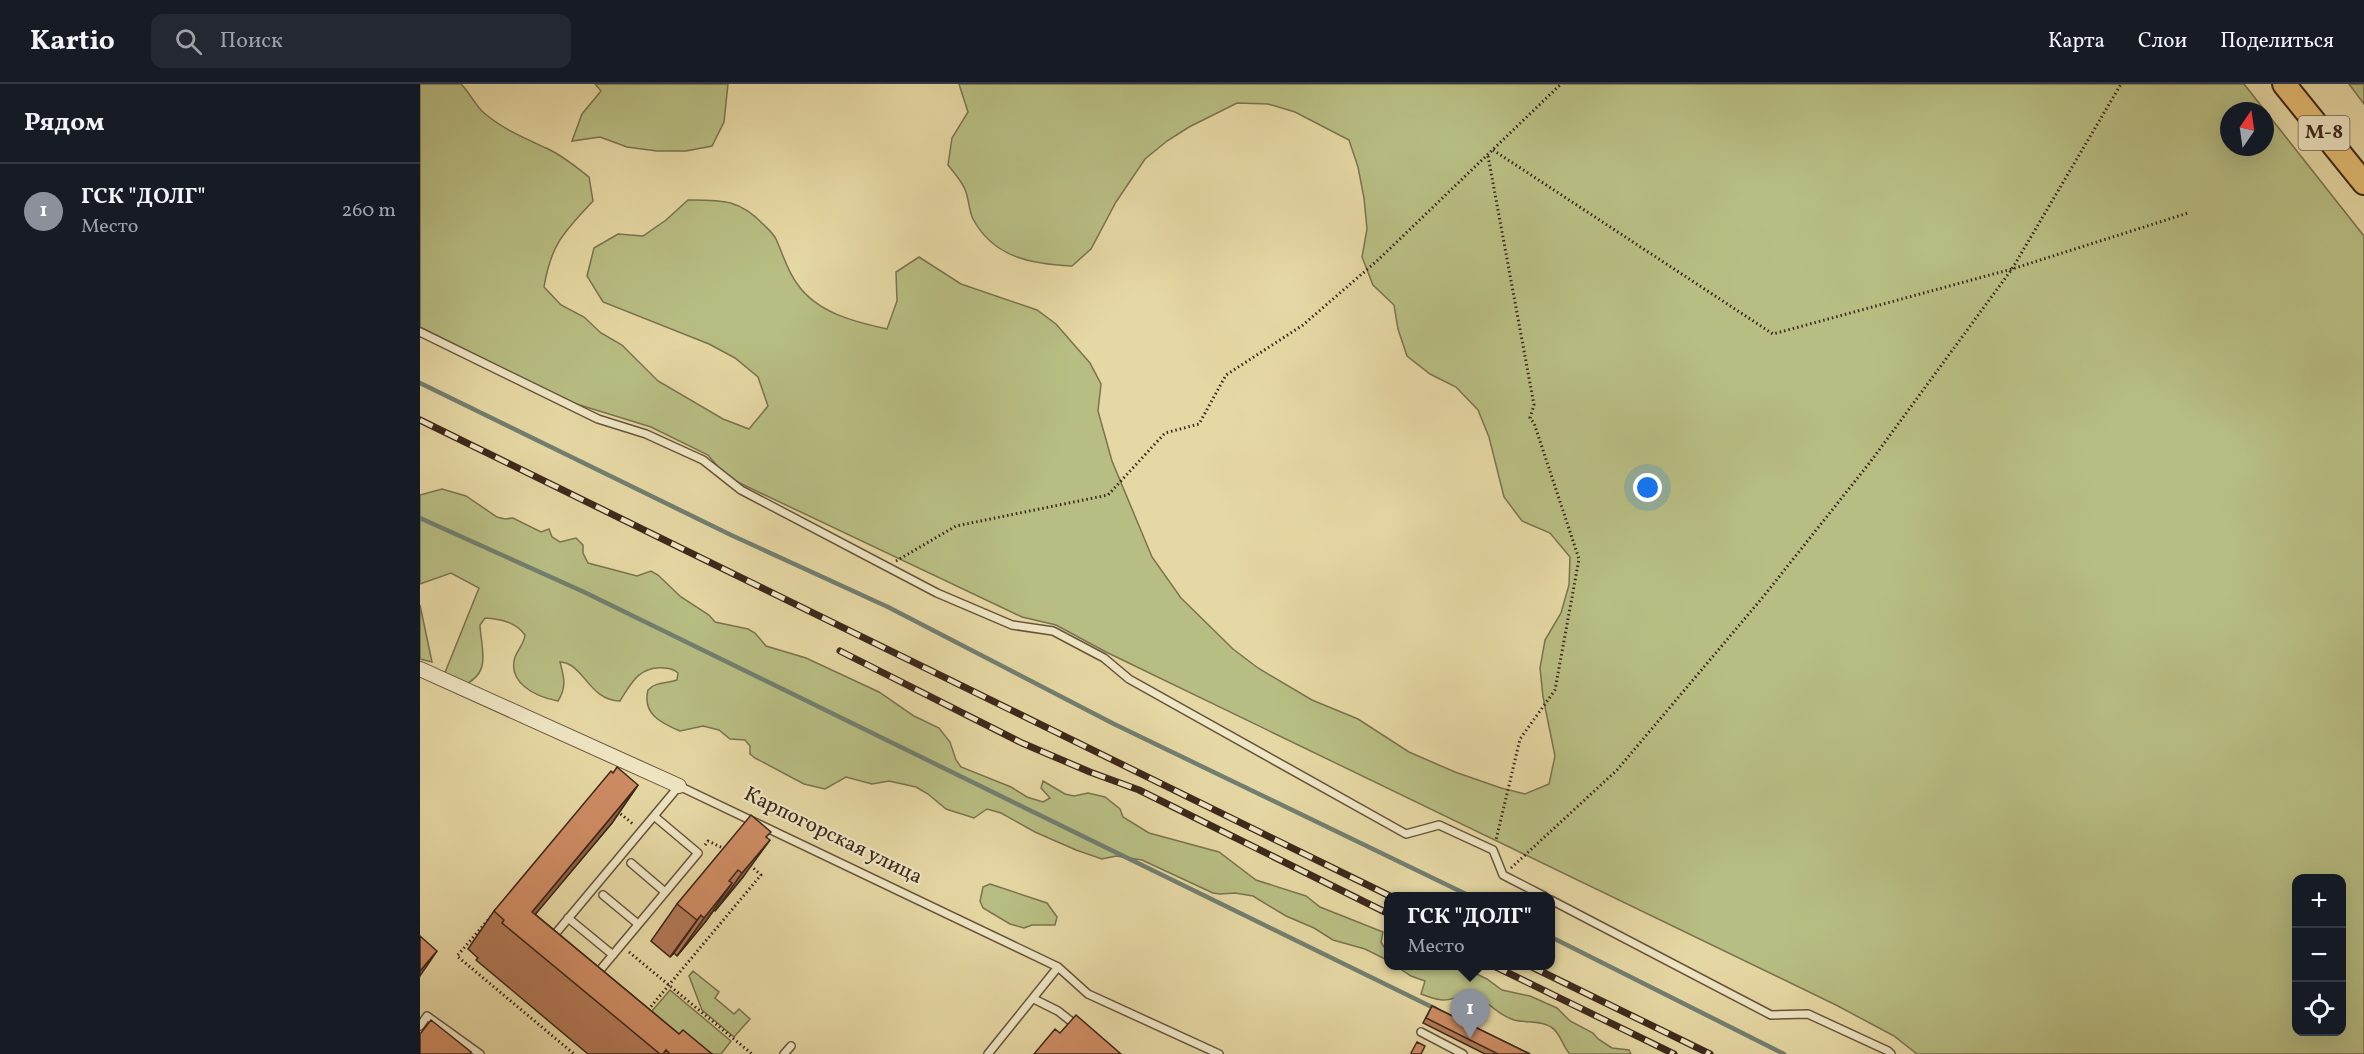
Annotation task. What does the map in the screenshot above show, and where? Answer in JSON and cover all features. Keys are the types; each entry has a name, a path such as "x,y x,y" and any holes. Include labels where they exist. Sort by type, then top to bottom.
{"main road":[{"name":"М-8","path":"2284,84 2364,183"}],"street":[{"name":"Карпогорская улица","path":"420,669 679,786"}],"lane":[{"path":"420,332 598,419 646,434 703,460 741,490 937,593 1012,625 1053,631 1104,658 1129,679 1406,834 1439,825 1493,850 1503,875 1535,892"},
{"path":"544,947 679,786"},
{"name":"Карпогорская улица","path":"679,786 1058,967 1088,994 1220,1054"},
{"path":"588,984 698,853 654,816"},
{"path":"631,864 665,892"},
{"path":"603,895 638,924"},
{"path":"1555,902 1771,1015 1808,1014 1891,1054"},
{"path":"568,918 613,955"},
{"path":"988,1054 1058,967"},
{"path":"1034,999 1058,1011 1084,1032"},
{"path":"420,1026 427,1017 480,1054"},
{"path":"1421,1032 1463,1054"},
{"path":"784,1054 790,1046"}],"path":[{"path":"887,567 956,526 1108,495 1165,433 1199,424 1226,375 1303,325 1378,260 1561,84"},
{"path":"1503,875 1617,770 1633,752 1763,597 1871,461 2012,269 2121,84"},
{"path":"1492,150 1773,334 2012,269 2188,213"},
{"path":"1488,155 1534,405 1530,418 1534,423 1579,559 1555,690 1520,739 1493,850"},
{"path":"610,805 641,831"},
{"path":"698,853 708,841 736,854"},
{"path":"643,1017 761,875 744,861"},
{"path":"495,911 457,956 574,1054"},
{"path":"621,945 752,1054"}],"green space":[{"path":"420,84 461,84 491,119 558,154 589,177 593,201 560,240 551,260 544,287 561,305 584,317 601,333 622,345 658,381 723,419 749,429 768,406 758,377 735,358 709,344 603,302 587,276 594,248 618,234 643,236 666,220 688,200 720,201 738,206 755,216 776,239 794,280 806,295 838,315 887,329 897,301 896,272 919,257 961,284 1037,310 1056,324 1090,363 1101,384 1098,411 1112,461 1152,557 1181,598 1233,649 1258,668 1312,700 1358,719 1409,752 1455,772 1525,794 1549,784 1555,756 1543,697 1540,668 1545,640 1561,613 1569,585 1570,557 1550,533 1522,521 1504,497 1489,437 1478,410 1456,387 1430,374 1407,356 1398,329 1394,305 1373,285 1362,257 1367,229 1364,198 1358,167 1349,140 1295,112 1268,104 1237,103 1189,127 1145,159 1116,202 1091,249 1072,266 1029,261 1003,250 992,243 982,232 973,219 965,188 948,165 952,138 968,112 959,84 2244,84 2258,102 2220,102 2220,156 2274,156 2274,122 2364,236 2364,1054 1917,1054 1894,1036 1836,1005 1106,652 1056,625 1022,617 727,477 708,455 651,427 570,402 420,327"},
{"path":"595,84 728,84 724,122 712,146 686,151 657,151 627,147 600,137 572,141 582,114 601,91"},
{"path":"2349,84 2364,84 2364,104"},
{"path":"442,489 466,496 497,517 513,518 541,532 549,529 552,537 560,542 576,538 583,545 583,553 588,563 637,576 651,571 715,622 748,629 755,633 766,646 806,658 879,692 914,716 939,728 950,742 961,767 1043,802 1050,798 1041,788 1043,781 1065,794 1074,796 1088,793 1105,797 1120,809 1123,817 1149,833 1219,852 1256,880 1306,896 1320,907 1383,932 1381,942 1384,947 1384,958 1365,949 1333,940 1253,896 1213,893 1142,860 1116,856 1102,859 1076,850 1035,832 1001,813 987,809 974,818 946,809 916,787 889,781 872,784 846,777 825,789 804,784 755,758 750,754 750,746 745,740 730,739 719,730 703,726 680,731 660,721 650,711 648,690 658,684 677,680 678,673 672,669 656,668 643,672 632,682 620,701 600,695 575,668 560,662 563,691 558,701 550,699 525,687 515,674 515,657 525,635 517,627 507,622 485,618 480,625 483,660 478,674 472,681 462,686 442,680 479,588 451,573 420,584 420,495"},
{"path":"420,605 432,662 420,659"},
{"path":"990,884 1047,903 1057,917 1055,925 1032,925 1024,928 1010,924 983,908 980,901 983,887"},
{"path":"1402,970 1468,970 1487,979 1502,990 1530,996 1557,1008 1570,1021 1593,1033 1612,1048 1629,1050 1631,1054 1570,1054 1557,1033 1547,1025 1506,1017 1483,1000 1469,995 1459,995 1446,1000 1421,994 1425,981"},
{"path":"693,971 719,992 715,998 734,1014 739,1009 750,1019 734,1037 702,1010 689,976"},
{"path":"670,990 731,1041 721,1054 690,1054 646,1018"}],"building":[{"path":"617,767 638,785 532,912 679,1034 683,1030 712,1054 670,1054 666,1050 660,1054 502,923 504,920 494,911 611,771 613,773"},
{"path":"751,815 771,832 766,837 770,840 742,873 738,870 729,881 732,883 704,918 701,915 697,920 677,904"},
{"path":"420,936 437,951 420,971"},
{"path":"1432,1006 1530,1054 1498,1054 1426,1018"},
{"path":"1076,1015 1121,1054 1034,1054 1055,1029 1060,1033"},
{"path":"431,1020 471,1052 470,1054 420,1054 420,1034"},
{"path":"1417,1042 1425,1046 1421,1054 1412,1054 1411,1053"}],"waterway":[{"path":"420,383 731,535 888,607 1114,724 1462,892"},
{"path":"420,518 584,592 1436,1009"},
{"path":"1555,939 1784,1054"}],"railway":[{"path":"420,420 1384,893"},
{"path":"840,651 1022,743 1139,790 1384,912"},
{"path":"1502,970 1674,1054"},
{"path":"1538,970 1710,1054"}],"place":[{"name":"ГСК \"ДОЛГ\"","path":"1470,1039"}]}
